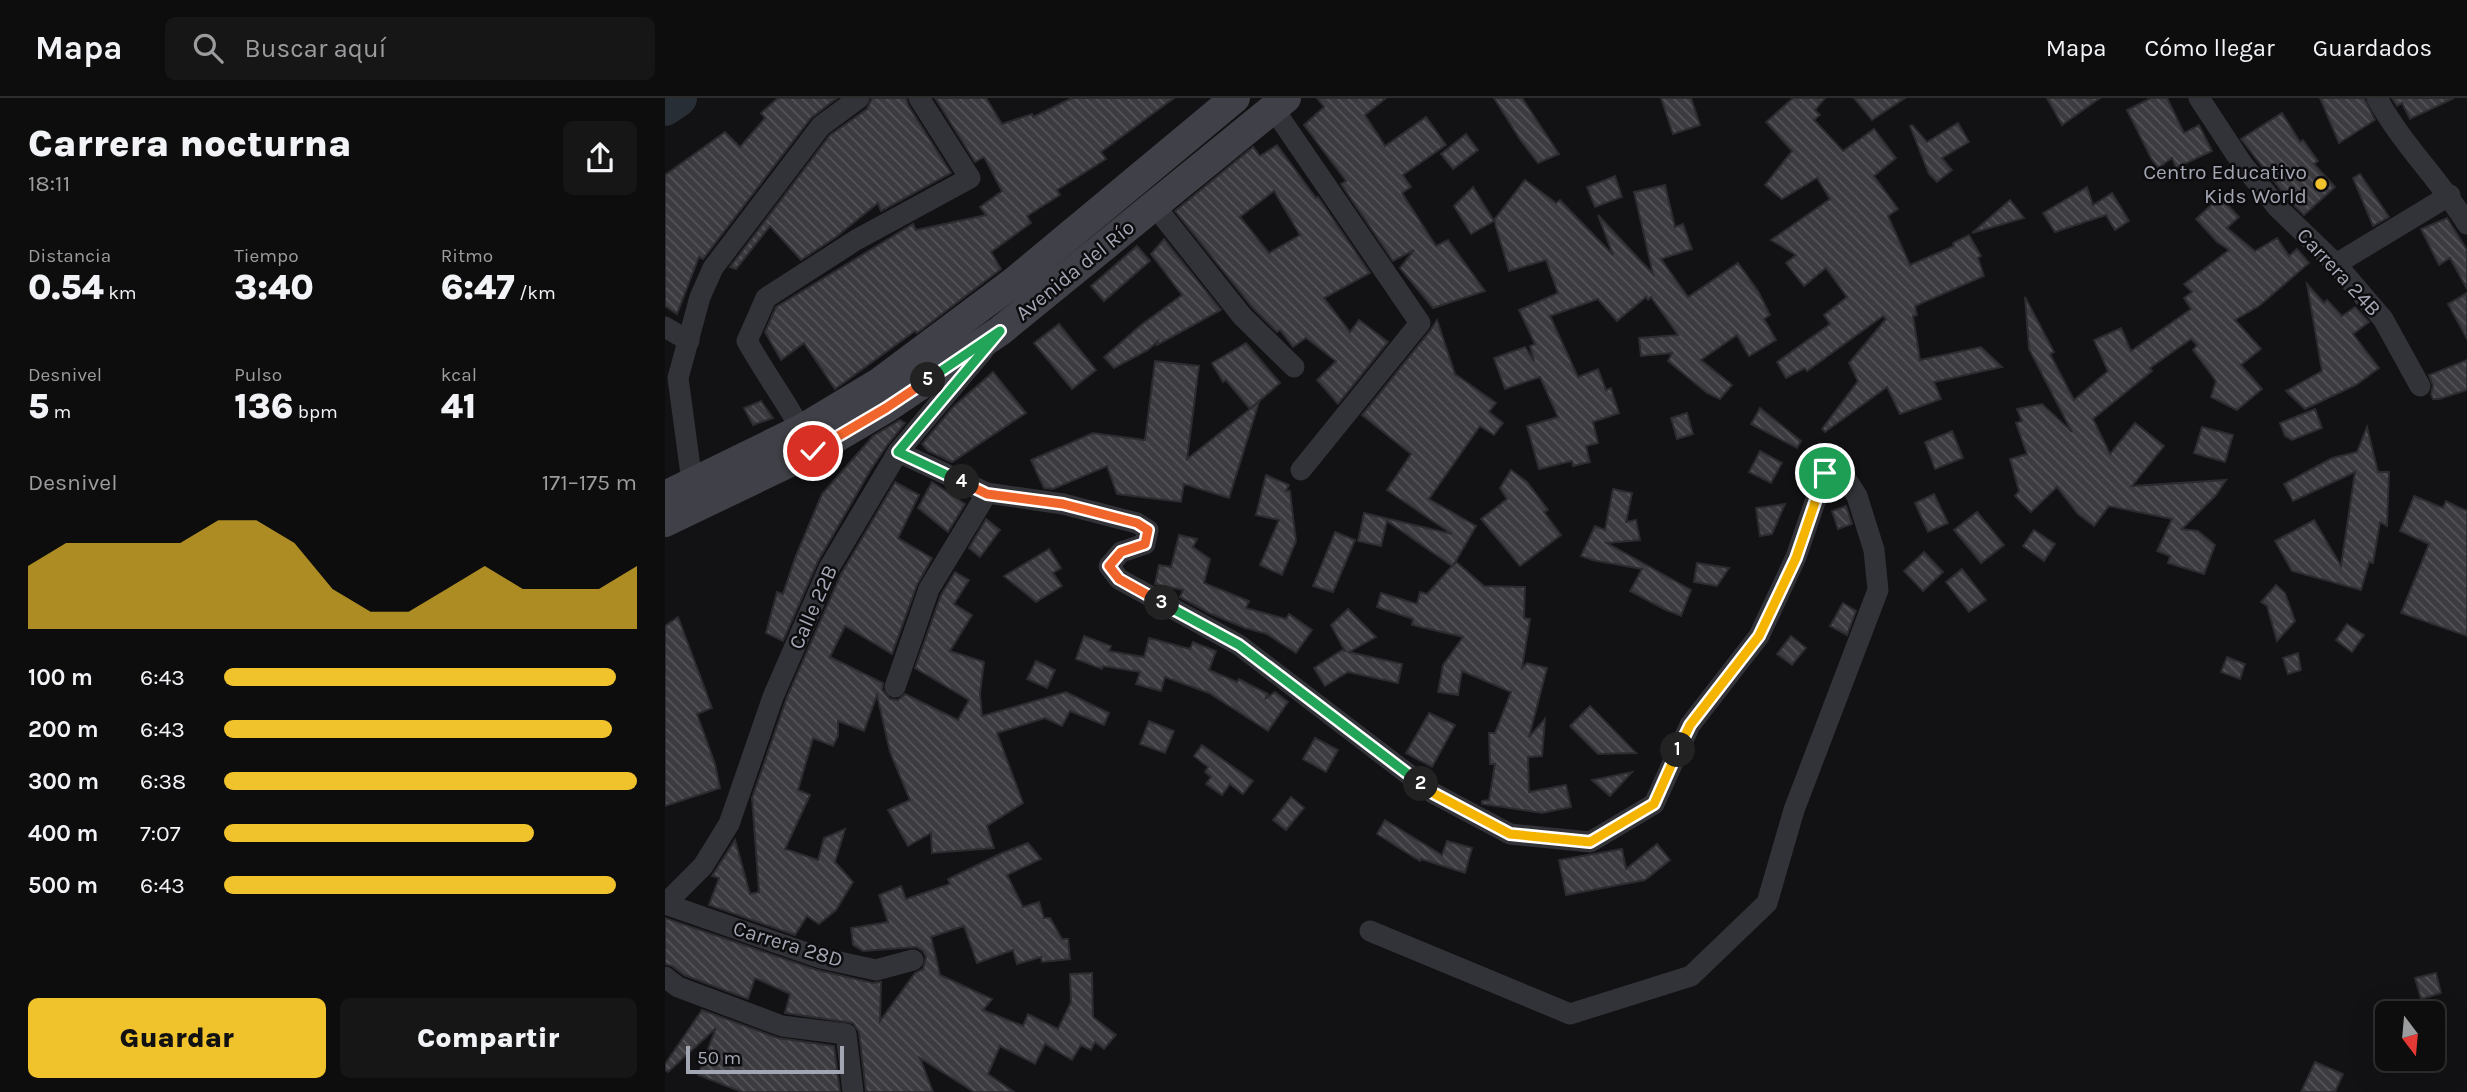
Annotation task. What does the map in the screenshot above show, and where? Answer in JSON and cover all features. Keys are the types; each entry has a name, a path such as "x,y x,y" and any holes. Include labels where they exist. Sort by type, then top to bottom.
{"main road":[{"name":"Avenida del Río","path":"665,496 692,482 886,408 1000,331 1049,272 1121,194 1235,98"},
{"name":"Avenida del Río","path":"665,522 807,440 880,382 1147,210 1280,103"},
{"path":"1121,194 1147,210"}],"street":[{"path":"692,482 674,336 700,297 713,268 821,126 859,98"},
{"path":"807,440 747,341 766,298 856,240 970,178 919,98"},
{"name":"Carrera 24B","path":"2199,98 2243,165 2278,208 2336,264 2383,320 2420,386"},
{"path":"2377,98 2385,114 2450,195 2467,224"},
{"path":"1280,103 1420,323 1301,470"},
{"path":"2336,264 2450,195"},
{"path":"1147,210 1242,316 1294,367"},
{"name":"Calle 22B","path":"665,904 703,866 729,824 773,698 829,568 898,452 1000,331"},
{"path":"898,452 987,494 1063,504 1137,523 1148,530 1145,544 1121,552 1109,566 1119,579 1239,645 1433,793 1510,834 1590,842 1654,804 1690,725 1759,636 1796,558 1825,473 1842,473 1857,496 1874,550 1878,590 1794,810 1767,903 1758,912 1691,976 1570,1014 1370,931"},
{"path":"895,687 929,589 987,494"},
{"name":"Carrera 28D","path":"665,904 821,958 876,970 913,960"},
{"path":"665,977 678,987 782,1026 846,1034 853,1092"}],"building":[{"path":"778,98 837,98 811,118 703,259 699,257 677,314 665,306 665,175 725,132 740,147 765,118 761,113"},
{"path":"872,98 906,98 951,173 881,211 878,203 836,237 801,260 770,226 736,269 730,267 830,135 867,109"},
{"path":"935,98 986,98 1002,124 1032,114 1033,117 1072,98 1174,98 1101,152 1106,159 1057,190 1060,195 1027,216 1031,223 991,252 1001,269 917,333 915,331 835,389 804,343 781,360 765,332 776,307 913,224 916,230 986,215 980,207 1002,191 984,157 975,162"},
{"path":"1317,98 1386,98 1365,115 1385,146 1426,117 1446,145 1403,175 1411,187 1402,193 1436,246 1448,240 1485,291 1433,308 1400,268 1414,250 1393,261 1341,184 1346,181 1304,125 1324,107"},
{"path":"1494,98 1522,98 1559,154 1538,163"},
{"path":"1661,98 1691,98 1700,125 1673,134"},
{"path":"1793,98 1825,98 1815,110 1820,115 1814,120 1843,151 1874,129 1896,158 1874,176 1898,209 1888,216 1910,265 1954,246 1953,243 1969,235 1981,256 1978,258 1984,276 1915,306 1917,315 1913,316 1920,360 1981,347 2002,367 1934,382 1941,399 1900,414 1887,387 1825,432 1822,429 1858,381 1849,363 1886,319 1883,316 1807,371 1805,368 1786,378 1777,362 1830,324 1824,315 1847,297 1826,268 1804,286 1786,263 1796,255 1771,240 1830,199 1817,178 1782,199 1765,185 1792,151 1766,122"},
{"path":"1854,98 1905,98 1872,120"},
{"path":"2047,98 2100,98 2062,125"},
{"path":"2151,98 2167,98 2184,133 2199,125 2212,151 2176,168 2172,158 2158,168 2127,110"},
{"path":"2320,98 2364,98 2375,120 2339,143"},
{"path":"2392,98 2454,98 2410,119 2402,103 2397,106"},
{"path":"2282,113 2300,142 2303,140 2318,161 2314,164 2335,187 2304,215 2288,199 2241,139"},
{"path":"1958,123 1969,142 1942,158 1952,170 1937,182 1929,174 1910,126 1927,142"},
{"path":"1466,134 1478,150 1453,169 1441,154"},
{"path":"1277,145 1316,198 1318,197 1370,273 1324,298 1350,332 1359,320 1388,342 1338,404 1317,380 1336,361 1306,338 1293,347 1280,330 1277,332 1252,307 1175,211 1253,147 1260,156","holes":["1274,191 1300,235 1269,253 1240,217"]},
{"path":"2360,174 2389,217 2373,226 2353,178"},
{"path":"1615,176 1622,197 1595,207 1587,187"},
{"path":"1525,180 1556,203 1560,200 1613,255 1598,215 1653,274 1634,192 1665,185 1675,227 1683,224 1692,249 1661,259 1688,297 1738,263 1758,291 1770,315 1764,319 1776,340 1749,356 1737,335 1701,360 1732,385 1720,399 1707,393 1668,361 1672,353 1641,356 1639,338 1678,335 1651,297 1648,300 1646,297 1617,321 1598,299 1550,316 1578,377 1598,369 1606,390 1611,388 1619,413 1593,422 1598,443 1586,446 1590,462 1573,466 1572,461 1539,469 1527,426 1558,417 1540,377 1505,389 1494,358 1525,347 1534,361 1530,346 1535,344 1519,310 1558,293 1546,260 1509,271 1494,220"},
{"path":"1473,187 1494,221 1471,234 1454,206"},
{"path":"2087,187 2093,205 2112,193 2129,221 2115,230 2106,215 2055,232 2043,213"},
{"path":"2220,197 2239,217 2227,228 2255,251 2277,238 2289,256 2297,249 2309,263 2259,306 2235,320 2261,349 2241,365 2262,389 2237,410 2211,397 2216,381 2193,350 2197,345 2191,339 2150,368 2152,371 2093,419 2110,454 2135,423 2164,446 2132,486 2226,480 2216,495 2182,529 2198,531 2215,545 2204,574 2168,563 2170,556 2157,551 2172,519 2109,506 2094,526 2078,514 2057,487 2031,512 2015,496 2019,491 2010,459 2027,454 2016,423 2022,421 2017,409 2042,404 2072,432 2029,349 2025,297 2054,352 2050,354 2074,400 2108,371 2094,340 2121,328 2131,351 2191,309 2184,298 2192,292 2184,284 2229,250 2217,242 2196,219"},
{"path":"2010,200 2024,218 1972,233"},
{"path":"2447,218 2467,250 2467,289 2450,258 2439,265 2421,229"},
{"path":"1164,239 1221,310 1157,345 1158,341 1148,350 1114,368 1104,357 1182,295 1151,254"},
{"path":"1137,246 1150,261 1104,301 1091,286"},
{"path":"2307,284 2324,303 2327,300 2342,316 2355,307 2369,322 2353,334 2379,368 2356,385 2305,409 2286,391 2322,371"},
{"path":"2467,293 2467,339 2448,304"},
{"path":"1437,320 1455,374 1496,403 1489,412 1503,423 1494,435 1480,426 1429,499 1476,526 1453,566 1456,562 1484,586 1525,587 1524,618 1530,619 1522,668 1527,663 1547,668 1529,737 1545,719 1542,756 1528,757 1529,792 1566,785 1571,807 1542,813 1482,804 1482,801 1489,800 1495,764 1490,764 1489,733 1495,733 1511,692 1462,671 1458,695 1438,692 1443,665 1463,637 1412,625 1413,619 1377,607 1381,593 1417,604 1420,592 1427,594 1452,566 1387,521 1381,546 1358,541 1364,513 1452,534 1387,490 1411,454 1362,415"},
{"path":"1059,324 1096,370 1072,389 1034,343"},
{"path":"1246,343 1280,383 1250,409 1226,380 1223,382 1212,363"},
{"path":"2467,360 2467,390 2433,399 2433,386 2429,375"},
{"path":"1155,361 1199,366 1187,459 1259,402 1229,498 1184,484 1181,502 1117,494 1107,466 1053,489 1044,488 1031,460 1093,433 1145,440"},
{"path":"993,372 1026,413 952,462 928,451 922,444 953,407"},
{"path":"761,401 773,418 753,425 744,408"},
{"path":"1760,408 1801,441 1797,448 1751,424"},
{"path":"2315,409 2322,428 2292,440 2285,436 2280,423"},
{"path":"1687,413 1693,434 1677,439 1671,418"},
{"path":"900,420 905,423 871,469 818,561 783,641 766,633 777,592 783,594 822,494 873,436"},
{"path":"2202,427 2233,435 2225,462 2194,453"},
{"path":"2367,427 2378,472 2389,472 2387,526 2380,522 2373,563 2369,562 2361,590 2292,571 2275,541 2314,520 2341,566 2355,472 2293,501 2284,484 2332,458 2357,452"},
{"path":"1952,431 1963,458 1935,469 1925,442"},
{"path":"1760,451 1782,463 1771,483 1749,472"},
{"path":"1511,470 1527,482 1548,510 1544,512 1561,535 1520,566 1481,519 1507,499 1500,488"},
{"path":"1266,475 1289,485 1286,491 1290,491 1296,541 1282,575 1260,565 1279,520 1256,515"},
{"path":"895,482 919,495 898,538 932,558 917,585 892,654 845,626 830,657 883,683 882,690 890,699 898,700 905,694 958,720 969,700 915,668 941,595 955,572 969,580 954,604 972,615 950,651 984,662 980,694 982,716 1066,692 1109,713 1104,725 1070,711 1062,726 1045,718 997,733 1023,803 987,826 994,848 932,853 931,833 908,846 888,810 910,800 890,752 877,695 864,731 838,721 838,736 833,746 813,738 798,790 810,795 785,849 818,860 824,838 845,829 835,862 853,882 836,910 819,924 807,916 795,935 709,905 719,878 712,876 735,840 750,894 759,892 752,798 787,697 841,574"},
{"path":"932,482 965,504 948,532 918,508"},
{"path":"1613,489 1632,493 1626,522 1636,520 1640,540 1607,543 1691,590 1681,616 1630,591 1642,569 1581,556 1595,526 1605,530"},
{"path":"1934,494 1948,523 1928,532 1915,503"},
{"path":"2414,496 2443,508 2446,501 2467,511 2467,636 2401,613 2429,544 2400,531"},
{"path":"1785,504 1772,534 1760,536 1756,508"},
{"path":"1846,506 1852,524 1838,529 1832,511"},
{"path":"1977,512 2004,545 1981,563 1954,530"},
{"path":"986,519 1000,530 980,557 969,548"},
{"path":"2034,530 2055,544 2044,561 2023,546"},
{"path":"1335,532 1355,540 1333,592 1313,586"},
{"path":"1179,535 1197,539 1193,547 1210,559 1204,583 1249,601 1246,608 1286,619 1289,614 1312,630 1296,653 1267,634 1209,613 1180,597 1183,590 1155,584 1159,565 1171,567"},
{"path":"1049,549 1061,568 1053,573 1062,586 1036,602 1004,576"},
{"path":"1924,552 1943,572 1923,591 1904,571"},
{"path":"1697,563 1729,568 1717,586 1694,582"},
{"path":"1962,569 1986,600 1969,612 1946,582"},
{"path":"2276,585 2285,593 2295,621 2277,641 2267,606 2261,602"},
{"path":"1843,603 1856,611 1847,635 1830,626"},
{"path":"1348,609 1376,637 1349,652 1402,664 1398,683 1348,672 1325,686 1314,668 1342,650 1345,651 1331,625"},
{"path":"678,617 712,708 697,714 715,764 720,788 665,806 665,626"},
{"path":"2347,624 2364,635 2352,652 2336,640"},
{"path":"1084,636 1111,646 1109,651 1144,657 1149,638 1190,649 1193,642 1216,651 1209,670 1237,682 1239,679 1268,694 1265,699 1275,692 1288,702 1268,731 1209,693 1165,677 1161,691 1136,684 1140,672 1103,666 1102,669 1076,659"},
{"path":"1791,636 1806,648 1792,665 1777,654"},
{"path":"2298,653 2301,670 2288,674 2283,658"},
{"path":"2227,657 2245,664 2240,679 2221,672"},
{"path":"1036,661 1055,670 1047,688 1027,679"},
{"path":"1590,706 1636,753 1598,754 1570,726"},
{"path":"1429,713 1455,725 1432,767 1406,753"},
{"path":"1149,721 1174,731 1165,753 1140,744"},
{"path":"1315,738 1338,750 1326,772 1303,759"},
{"path":"1202,745 1253,781 1243,794 1230,784 1222,795 1206,784 1211,777 1205,772 1208,767 1194,756"},
{"path":"1632,772 1610,796 1592,780"},
{"path":"1291,797 1304,808 1286,830 1273,820"},
{"path":"1385,820 1442,855 1447,841 1472,848 1465,873 1421,859 1420,861 1377,834"},
{"path":"1028,843 1041,859 1007,875 1023,907 1039,902 1044,918 1050,918 1062,939 1068,939 1070,959 1042,962 1041,957 1017,964 1013,950 977,963 964,926 931,937 940,975 992,999 983,1010 1023,1026 1028,1014 1058,1029 1071,1002 1070,974 1092,973 1093,1017 1116,1035 1104,1049 1095,1042 1091,1050 1081,1045 1072,1060 1045,1044 1035,1064 1000,1046 988,1074 1014,1092 974,1092 920,1058 933,1092 866,1092 859,1032 853,1023 785,1013 790,994 755,978 748,999 684,975 665,964 665,918 817,970 873,983 881,982 880,1021 915,973 923,969 926,957 923,951 916,947 863,951 853,945 851,928 888,922 879,895 901,886 906,899 950,884 948,879"},
{"path":"1657,844 1670,860 1645,880 1566,895 1559,860 1622,849 1626,869"},
{"path":"2436,973 2441,993 2421,999 2415,978"},
{"path":"702,1010 778,1038 834,1046 840,1092 742,1092 698,1075 716,1028 668,1072 665,1070 665,1064"},
{"path":"2315,1062 2343,1074 2335,1092 2301,1092"}],"waterway":[{"path":"665,107 678,98"}],"place":[{"name":"Centro Educativo Kids World","path":"2321,184"}],"route":[{"path":"813,451 886,408 1000,331 898,452 987,494 1063,504 1137,523 1148,530 1145,544 1121,552 1109,566 1119,579 1239,645 1433,793 1510,834 1590,842 1654,804 1690,725 1759,636 1796,558 1825,473"}]}
